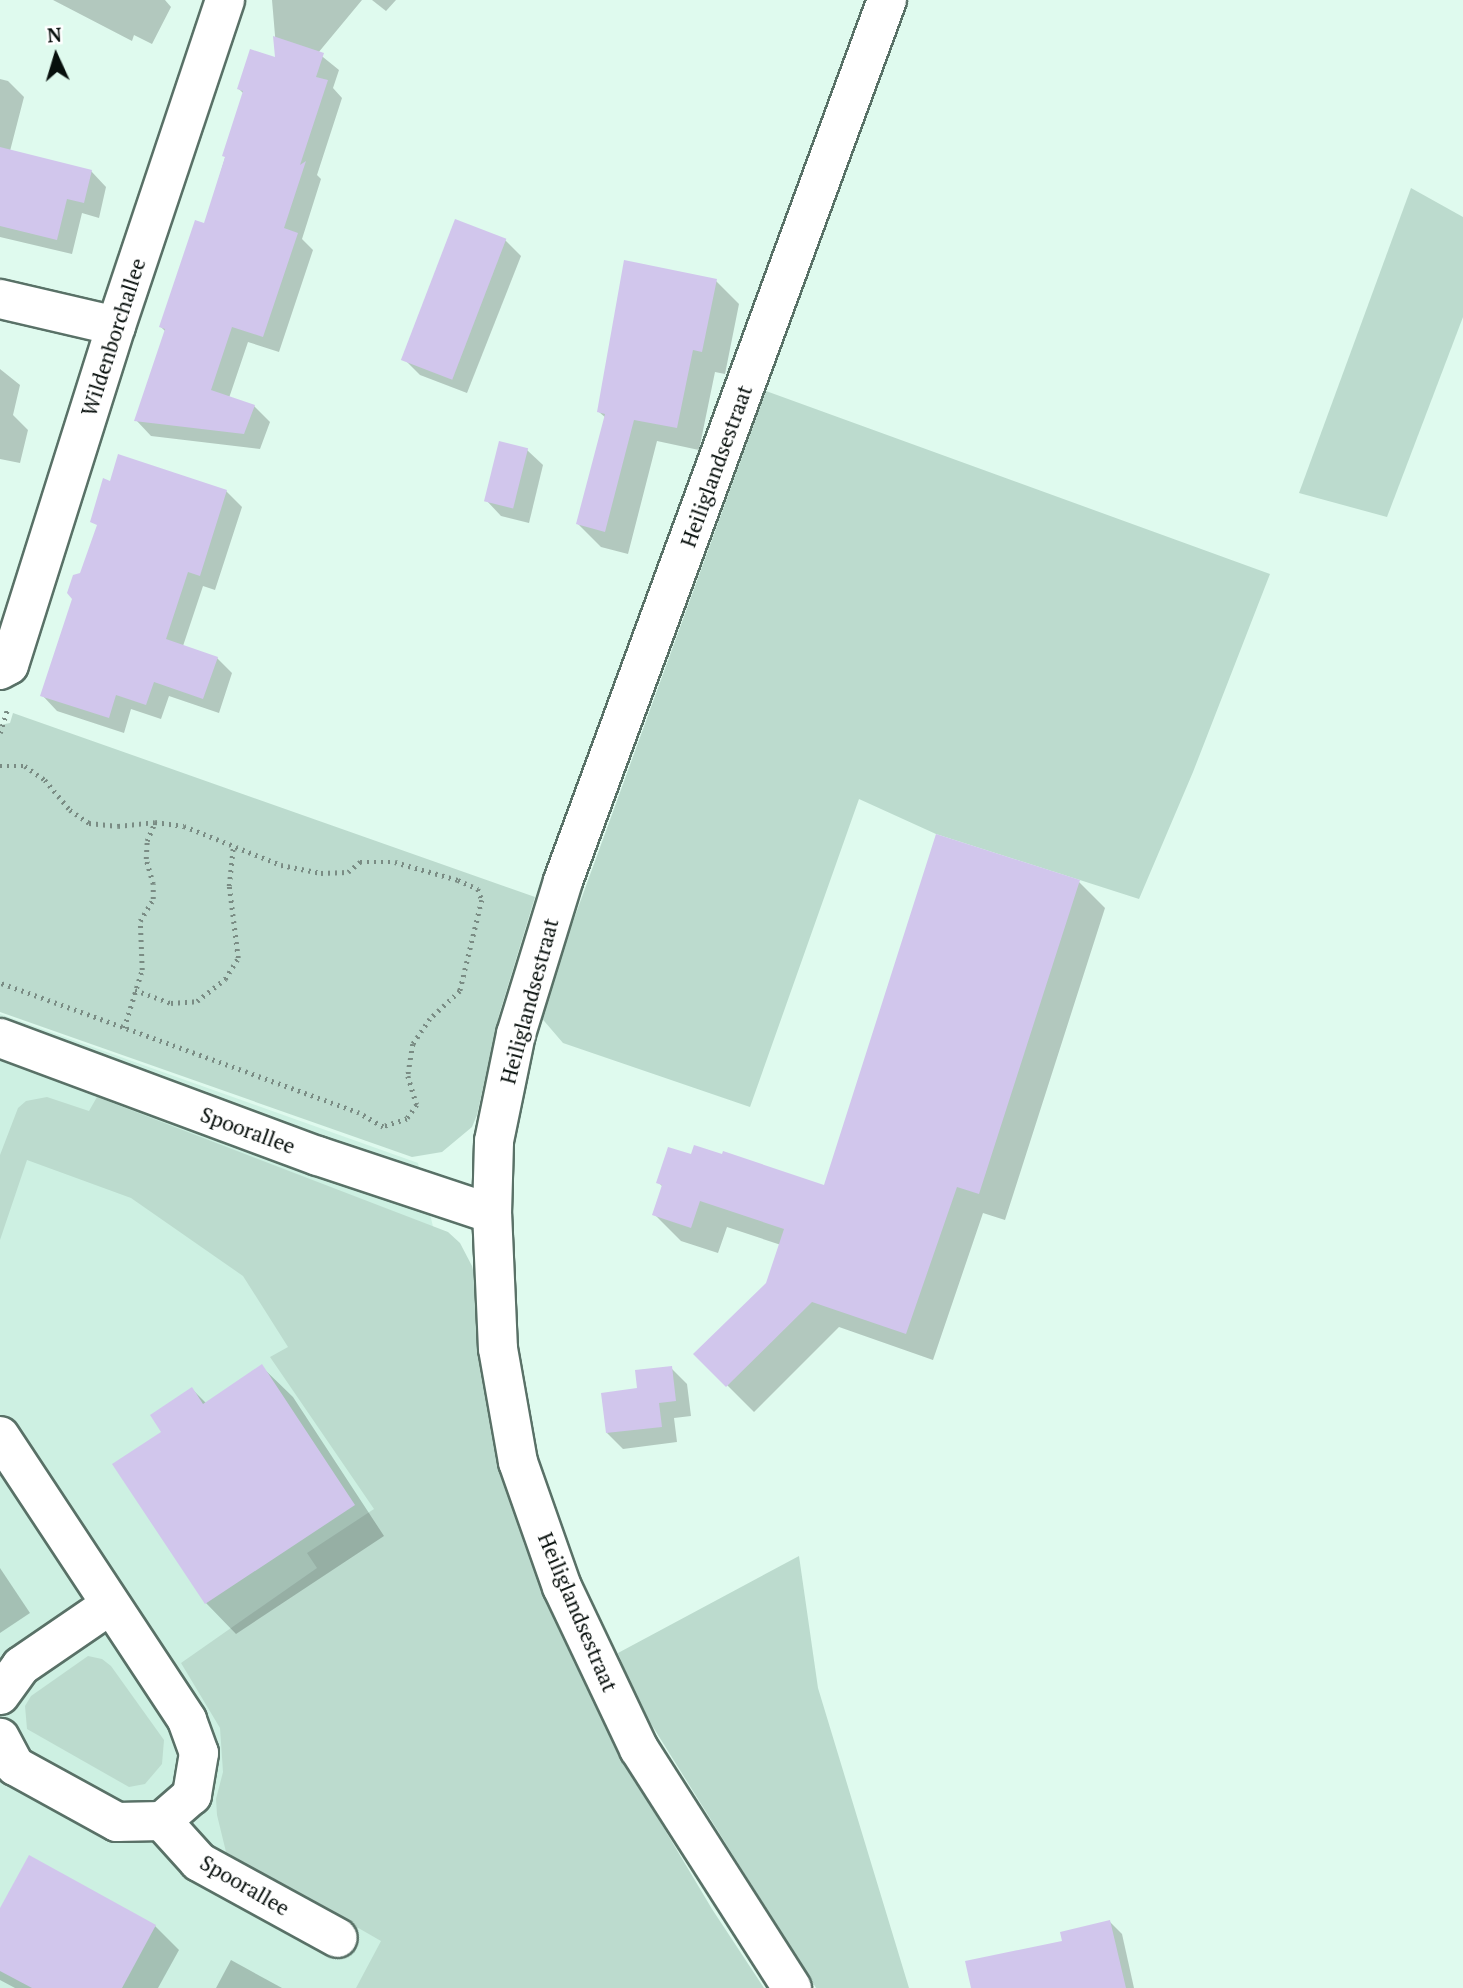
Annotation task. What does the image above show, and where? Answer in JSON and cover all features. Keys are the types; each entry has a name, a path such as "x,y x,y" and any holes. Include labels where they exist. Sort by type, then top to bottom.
{"street":[{"name":"Wildenborchallee","path":"0,670 9,665 116,326 225,0"},
{"name":"Heiliglandsestraat","path":"792,1988 639,1749 562,1587 518,1462 498,1349 492,1214 494,1141 516,1034 563,881 887,0"},
{"path":"0,299 116,326"},
{"name":"Spoorallee","path":"2,1046 492,1214"},
{"path":"0,1436 187,1720 199,1753 192,1795 162,1821 117,1822 15,1766 0,1738"},
{"path":"0,1695 20,1666 110,1605"},
{"name":"Spoorallee","path":"162,1821 199,1861 338,1938"}],"path":[{"path":"0,766 25,766 45,780 69,810 89,823 118,826 155,822 184,826 281,865 321,873 348,872 359,862 395,862 458,880 478,889 482,901 460,991 430,1018 413,1044 408,1076 417,1105 407,1119 383,1127 359,1113 0,983"},
{"path":"124,1028 142,970 140,921 153,899 153,884 146,859 147,841 155,822"},
{"path":"135,990 171,1003 198,1001 225,979 238,958 229,886 233,847"}],"shaded area":[{"path":"1411,188 1463,217 1463,317 1387,517 1299,493"},
{"path":"766,391 1270,574 1193,772 1139,899 936,834 859,799 750,1107 563,1043 539,1015"},
{"path":"13,713 535,897 499,1015 472,1127 442,1152 412,1157 0,1012 0,725 10,723"},
{"path":"0,1014 418,1163 549,1719 725,1988 0,1988"},
{"path":"47,1097 89,1111 97,1097 448,1232 460,1243 472,1266 477,1286 477,1330 482,1371 503,1469 524,1544 569,1651 634,1778 712,1909 764,1988 356,1988 381,1941 226,1852 216,1799 223,1772 220,1728 181,1663 317,1568 307,1553 374,1509 270,1357 288,1347 243,1276 131,1198 27,1160 0,1240 0,1155 18,1108 26,1101"},
{"path":"799,1556 818,1688 909,1988 816,1988 638,1703 618,1653"},
{"path":"88,1656 102,1659 111,1666 164,1740 162,1764 145,1784 129,1787 27,1729 25,1706 31,1696"}],"building":[{"path":"273,36 324,53 316,77 328,80 300,165 306,161 284,228 298,233 263,337 232,327 211,390 255,405 244,434 134,421 165,329 159,327 195,220 204,223 225,157 222,156 243,91 237,89 250,49 275,57"},
{"path":"0,147 92,170 84,203 67,199 57,240 0,226"},
{"path":"455,219 506,239 452,380 401,360"},
{"path":"624,260 717,279 702,352 693,350 677,428 634,420 605,532 576,524 605,414 597,412"},
{"path":"499,441 528,448 513,508 484,501"},
{"path":"118,454 227,490 200,576 188,572 166,639 218,657 203,699 154,682 146,705 116,695 109,718 40,696 72,599 67,593 73,575 80,573 97,525 90,522 103,478 110,481"},
{"path":"936,834 1080,880 979,1194 957,1187 906,1334 812,1302 726,1387 693,1354 766,1283 784,1229 700,1201 691,1228 652,1215 662,1185 656,1183 668,1147 691,1154 694,1145 722,1154 723,1151 824,1185"},
{"path":"262,1364 355,1505 205,1604 112,1464 161,1432 150,1415 192,1387 203,1404"},
{"path":"672,1366 676,1401 659,1403 662,1427 606,1433 601,1393 637,1388 635,1370"},
{"path":"29,1855 156,1925 122,1988 32,1988 0,1971 0,1908"},
{"path":"1110,1920 1126,1988 971,1988 965,1961 1062,1941 1060,1932"}]}
